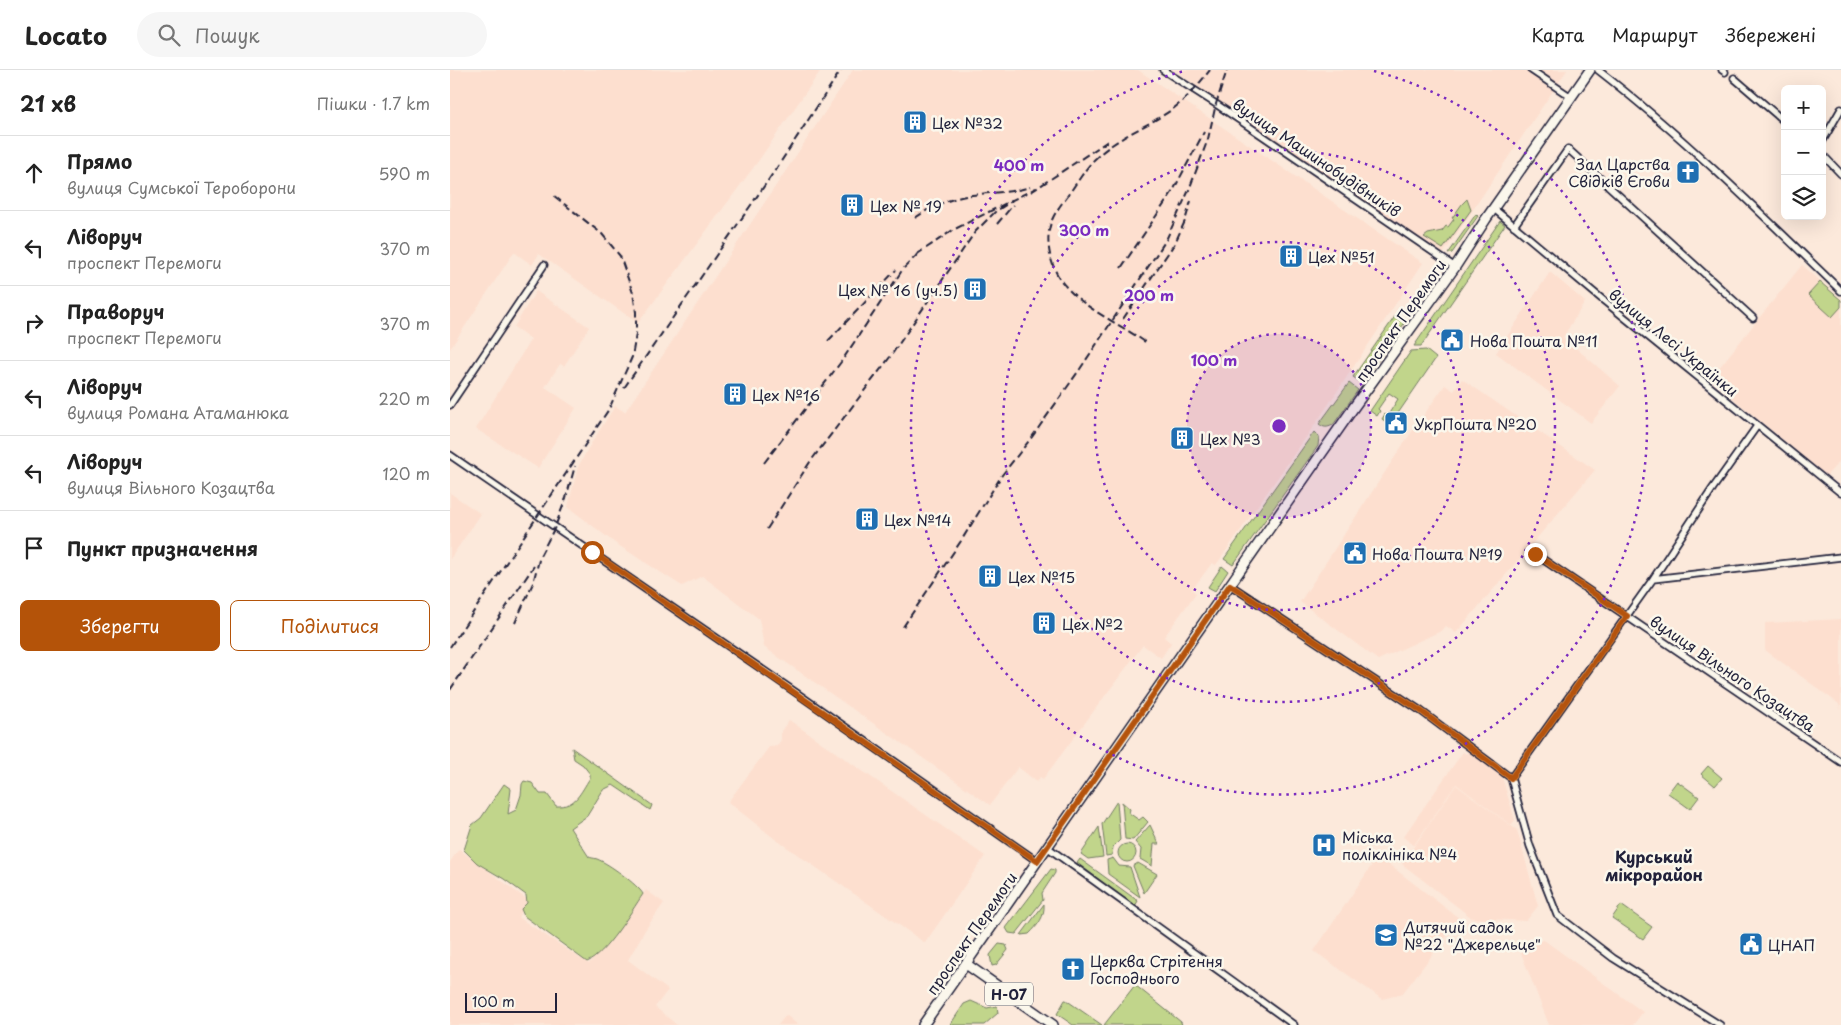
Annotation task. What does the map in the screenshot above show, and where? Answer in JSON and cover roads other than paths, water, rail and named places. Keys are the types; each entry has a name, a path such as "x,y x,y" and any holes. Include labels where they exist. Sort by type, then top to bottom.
{"main road":[{"name":"проспект Перемоги","path":"923,1025 1455,267 1493,208 1590,70"},
{"name":"Н-07","path":"966,964 1053,1025"}],"street":[{"name":"вулиця Машинобудівників","path":"1163,70 1455,267"},
{"path":"1531,70 1571,97"},
{"path":"1598,70 1663,124 1798,248 1841,291"},
{"path":"1734,78 1781,119"},
{"path":"1826,135 1841,109"},
{"path":"1514,226 1568,149 1753,318"},
{"path":"1826,158 1841,174"},
{"name":"вулиця Лесі Українки","path":"1493,208 1841,493"},
{"path":"450,405 544,265"},
{"path":"1511,778 1653,579 1713,488 1757,426"},
{"path":"450,455 1037,861"},
{"name":"вулиця Вільного Козацтва","path":"1535,554 1841,762"},
{"path":"1653,579 1841,557"},
{"path":"1230,585 1421,711 1511,778 1530,846 1557,915 1613,958 1720,1025"},
{"path":"1047,847 1294,1025"}],"railway":[{"path":"624,388 776,169 841,70"},
{"path":"1145,342 1091,308 1071,292 1062,282 1054,268 1048,244 1048,235 1052,220 1057,211 1093,161 1113,144 1176,107 1210,70"},
{"path":"903,627 961,541 1002,475 1032,437 1080,369 1166,240 1189,190 1208,139 1216,104 1227,70"},
{"path":"1121,268 1173,191 1204,132"},
{"path":"1031,192 1108,141"},
{"path":"915,218 949,200 1030,187"},
{"path":"916,255 953,230 1036,188"},
{"path":"450,647 609,409 632,357 636,334 636,312 633,293 620,256 602,234 553,195"},
{"path":"767,529 810,462 890,357 975,232 996,211 1012,201"},
{"path":"1123,319 1175,243 1185,221 1191,201"},
{"path":"997,224 1013,205"},
{"path":"764,463 841,362 903,269 922,250"},
{"path":"828,341 896,270"},
{"path":"515,623 533,583 540,556 555,527 575,466"},
{"path":"450,690 534,566"}],"place":[{"name":"Цех №32","path":"915,122"},
{"name":"Зал Царства Свідків Єгови","path":"1688,172"},
{"name":"Цех № 19","path":"852,205"},
{"name":"Цех №51","path":"1291,256"},
{"name":"Цех № 16 (уч.5)","path":"975,289"},
{"name":"Нова Пошта №11","path":"1452,340"},
{"name":"Цех №16","path":"735,394"},
{"name":"УкрПошта №20","path":"1396,423"},
{"name":"Цех №3","path":"1182,438"},
{"name":"Цех №14","path":"867,519"},
{"name":"Нова Пошта №19","path":"1355,553"},
{"name":"Цех №15","path":"990,576"},
{"name":"Цех №2","path":"1044,623"},
{"name":"Міська поліклініка №4","path":"1324,845"},
{"name":"Дитячий садок №22 \"Джерельце\"","path":"1386,935"},
{"name":"ЦНАП","path":"1751,944"},
{"name":"Церква Стрітення Господнього","path":"1073,969"}],"district":[{"name":"Курський мікрорайон","path":"1654,865"}]}
